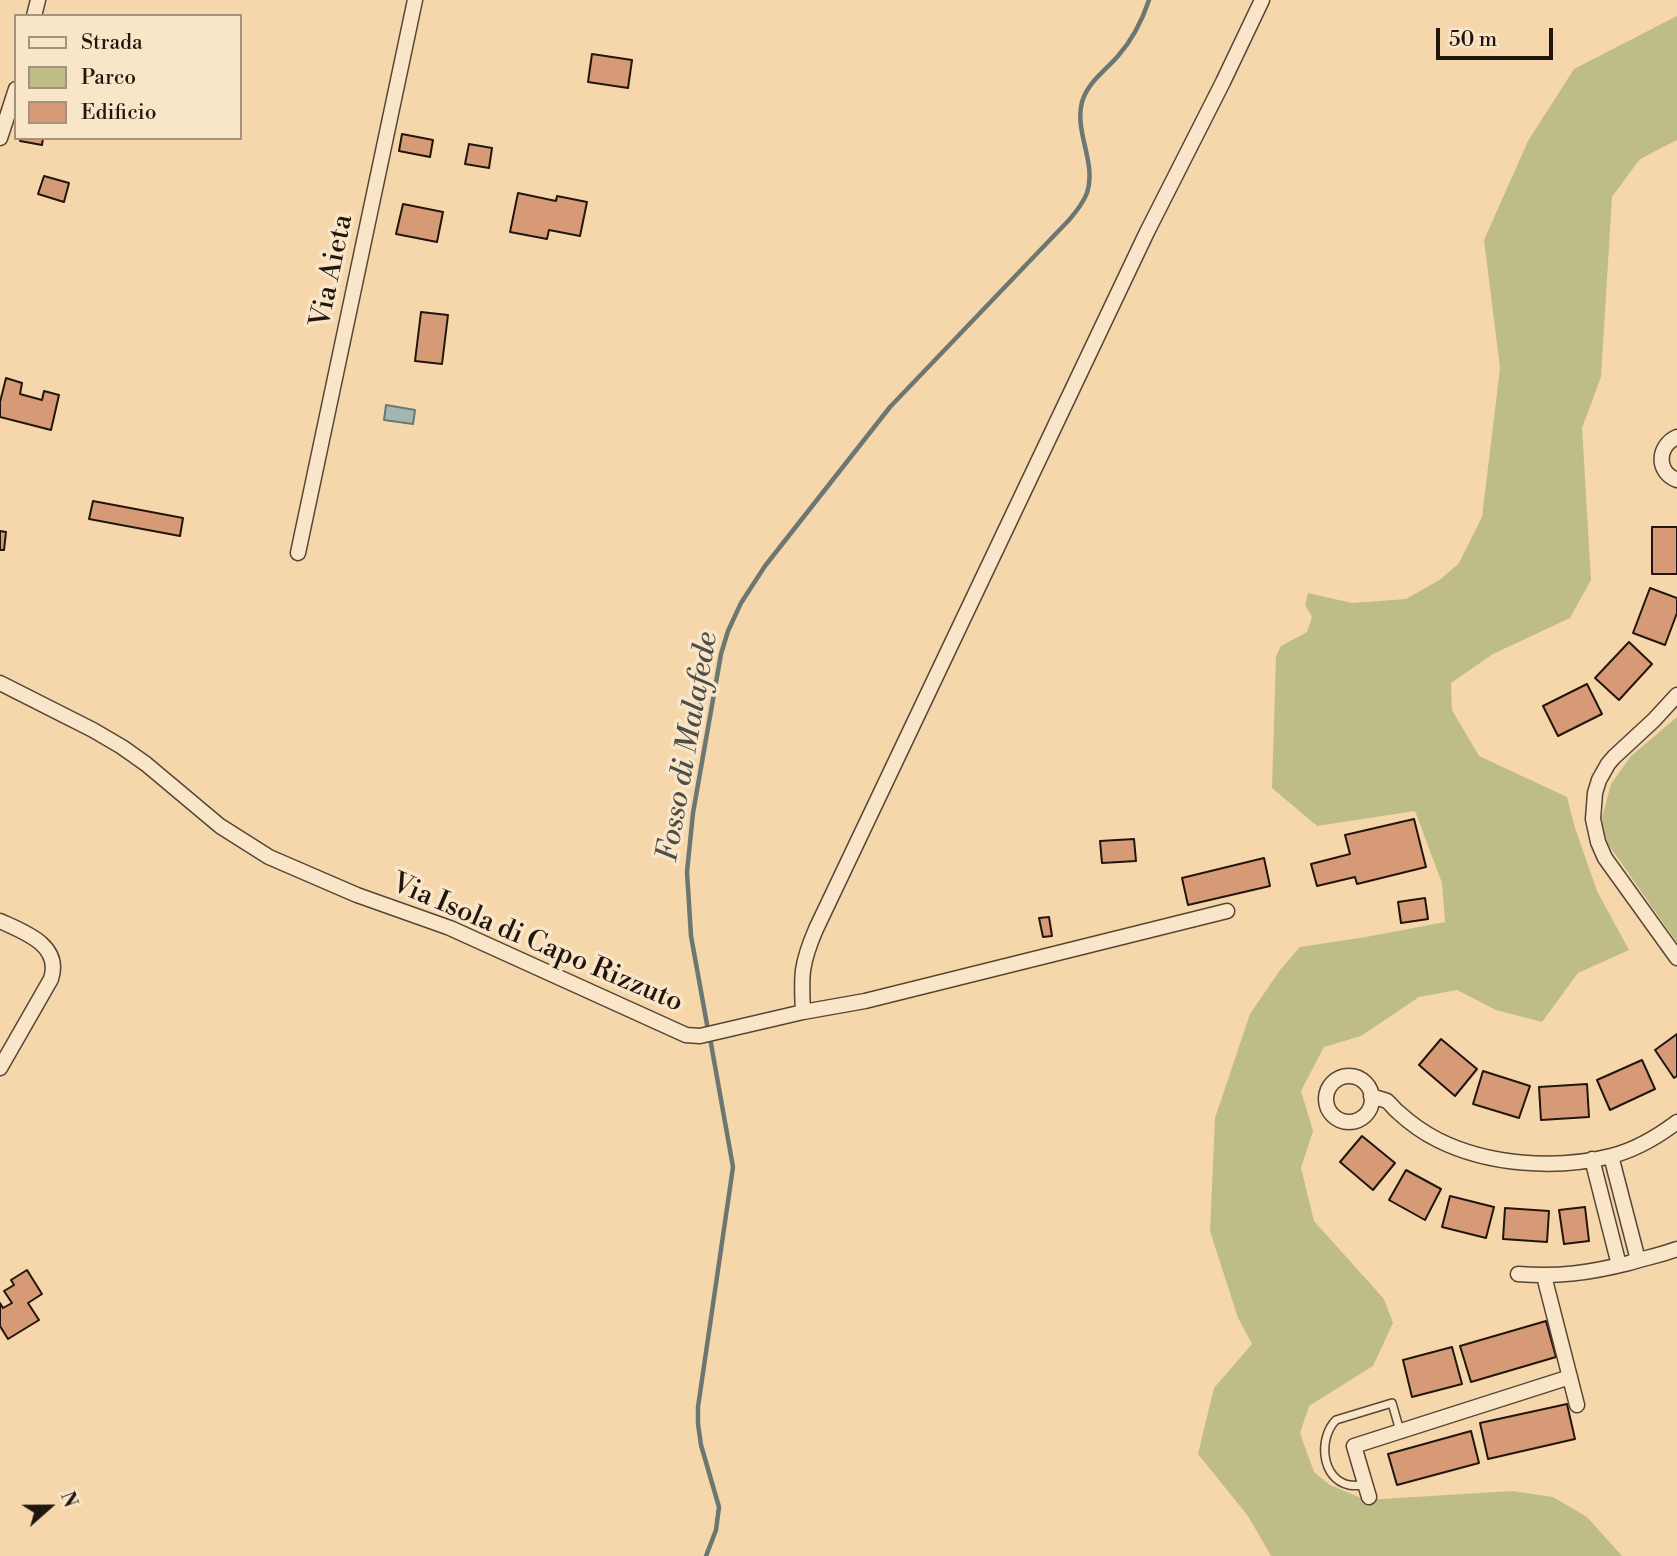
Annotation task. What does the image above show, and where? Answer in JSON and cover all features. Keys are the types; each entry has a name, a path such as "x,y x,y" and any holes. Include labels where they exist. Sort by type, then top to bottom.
{"street":[{"name":"Via Aieta","path":"298,553 415,0"},
{"path":"803,1012 803,967 816,929 1147,232 1262,0"},
{"path":"0,138 14,95"},
{"path":"1677,437 1667,443 1661,458 1666,473 1677,481"},
{"name":"Via Isola di Capo Rizzuto","path":"0,683 111,740 146,764 220,826 269,857 357,895 450,928 682,1034 700,1036 803,1012 865,1001 1227,911"},
{"path":"1677,695 1608,764 1595,793 1593,819 1605,858 1677,958"},
{"path":"0,921 37,939 49,953 53,967 51,979 0,1068"},
{"path":"1371,1096 1386,1101 1435,1139 1466,1151 1529,1163 1571,1162 1611,1156 1633,1149 1677,1122"},
{"path":"1611,1156 1638,1260"},
{"path":"1592,1160 1619,1265"},
{"path":"1518,1274 1544,1276 1586,1273 1677,1249"},
{"path":"1544,1276 1577,1405"},
{"path":"1367,1492 1354,1446 1570,1377"}],"lane":[{"path":"1367,1492 1338,1480 1331,1472 1325,1459 1324,1447 1329,1427 1336,1420 1392,1403 1400,1431"}],"green space":[{"path":"1677,16 1677,140 1640,159 1612,197 1601,377 1582,428 1591,580 1570,618 1493,654 1451,683 1452,710 1479,756 1567,797 1597,891 1629,950 1578,973 1542,1022 1496,1010 1457,990 1419,997 1361,1036 1324,1047 1301,1091 1313,1131 1301,1168 1314,1221 1384,1299 1393,1323 1373,1366 1309,1406 1300,1433 1314,1472 1330,1485 1366,1500 1512,1491 1553,1497 1587,1517 1622,1556 1271,1556 1248,1516 1198,1454 1214,1388 1252,1344 1238,1318 1210,1231 1215,1118 1250,1014 1280,970 1300,947 1445,922 1442,883 1415,811 1317,826 1272,788 1276,656 1281,646 1307,632 1312,617 1305,605 1308,593 1352,603 1406,599 1441,579 1459,563 1482,517 1500,368 1484,240 1528,141 1574,69"},
{"path":"1677,717 1677,943 1608,844 1602,818 1611,784 1631,756"}],"water":[{"path":"386,405 415,410 413,424 384,420"}],"building":[{"path":"592,54 632,60 628,88 588,82"},
{"path":"402,134 433,140 430,157 399,151"},
{"path":"20,140 43,140 42,145"},
{"path":"469,144 492,148 489,168 465,164"},
{"path":"44,176 69,183 64,202 38,194"},
{"path":"518,193 556,201 557,196 587,202 580,236 549,230 547,239 510,232"},
{"path":"403,204 443,212 437,242 396,234"},
{"path":"421,312 448,315 442,364 415,361"},
{"path":"6,378 22,383 20,394 42,400 44,391 59,395 51,430 0,417 0,402"},
{"path":"93,501 183,518 180,536 89,519"},
{"path":"1652,527 1677,527 1677,574 1652,574"},
{"path":"0,531 6,532 4,550 0,550"},
{"path":"1650,588 1677,598 1677,613 1665,645 1633,633"},
{"path":"1629,642 1652,664 1619,700 1595,678"},
{"path":"1587,684 1602,714 1558,736 1543,706"},
{"path":"1414,819 1426,867 1357,884 1355,877 1317,886 1311,864 1350,854 1345,835"},
{"path":"1134,839 1136,861 1102,863 1100,841"},
{"path":"1264,858 1270,886 1188,905 1182,878"},
{"path":"1425,898 1428,919 1401,923 1398,902"},
{"path":"1049,917 1052,936 1043,937 1039,918"},
{"path":"1677,1034 1677,1076 1674,1078 1655,1050"},
{"path":"1441,1039 1477,1069 1455,1096 1419,1065"},
{"path":"1642,1060 1655,1089 1610,1110 1597,1080"},
{"path":"1483,1071 1530,1086 1519,1118 1473,1104"},
{"path":"1587,1084 1589,1117 1541,1120 1539,1087"},
{"path":"1362,1136 1395,1163 1373,1190 1340,1162"},
{"path":"1406,1170 1441,1189 1425,1220 1389,1200"},
{"path":"1450,1196 1494,1207 1486,1238 1442,1227"},
{"path":"1585,1207 1589,1241 1564,1244 1559,1210"},
{"path":"1505,1208 1549,1211 1547,1242 1503,1239"},
{"path":"27,1270 42,1294 28,1303 39,1320 8,1339 0,1326 0,1303 3,1308 12,1303 4,1291 14,1285 11,1280"},
{"path":"1546,1321 1556,1357 1471,1382 1460,1346"},
{"path":"1452,1347 1462,1384 1412,1397 1403,1360"},
{"path":"1567,1404 1575,1439 1488,1459 1480,1423"},
{"path":"1471,1431 1479,1463 1397,1485 1388,1454"}],"waterway":[{"name":"Fosso di Malafede","path":"708,1030 691,936 687,872 693,813 721,654 728,631 741,603 765,566 890,407 1079,207 1087,193 1089,182 1088,159 1081,125 1082,102 1093,83 1128,43 1149,0"},
{"name":"Fosso di Malafede","path":"706,1556 716,1530 719,1507 701,1445 698,1407 733,1167 710,1038"}]}
